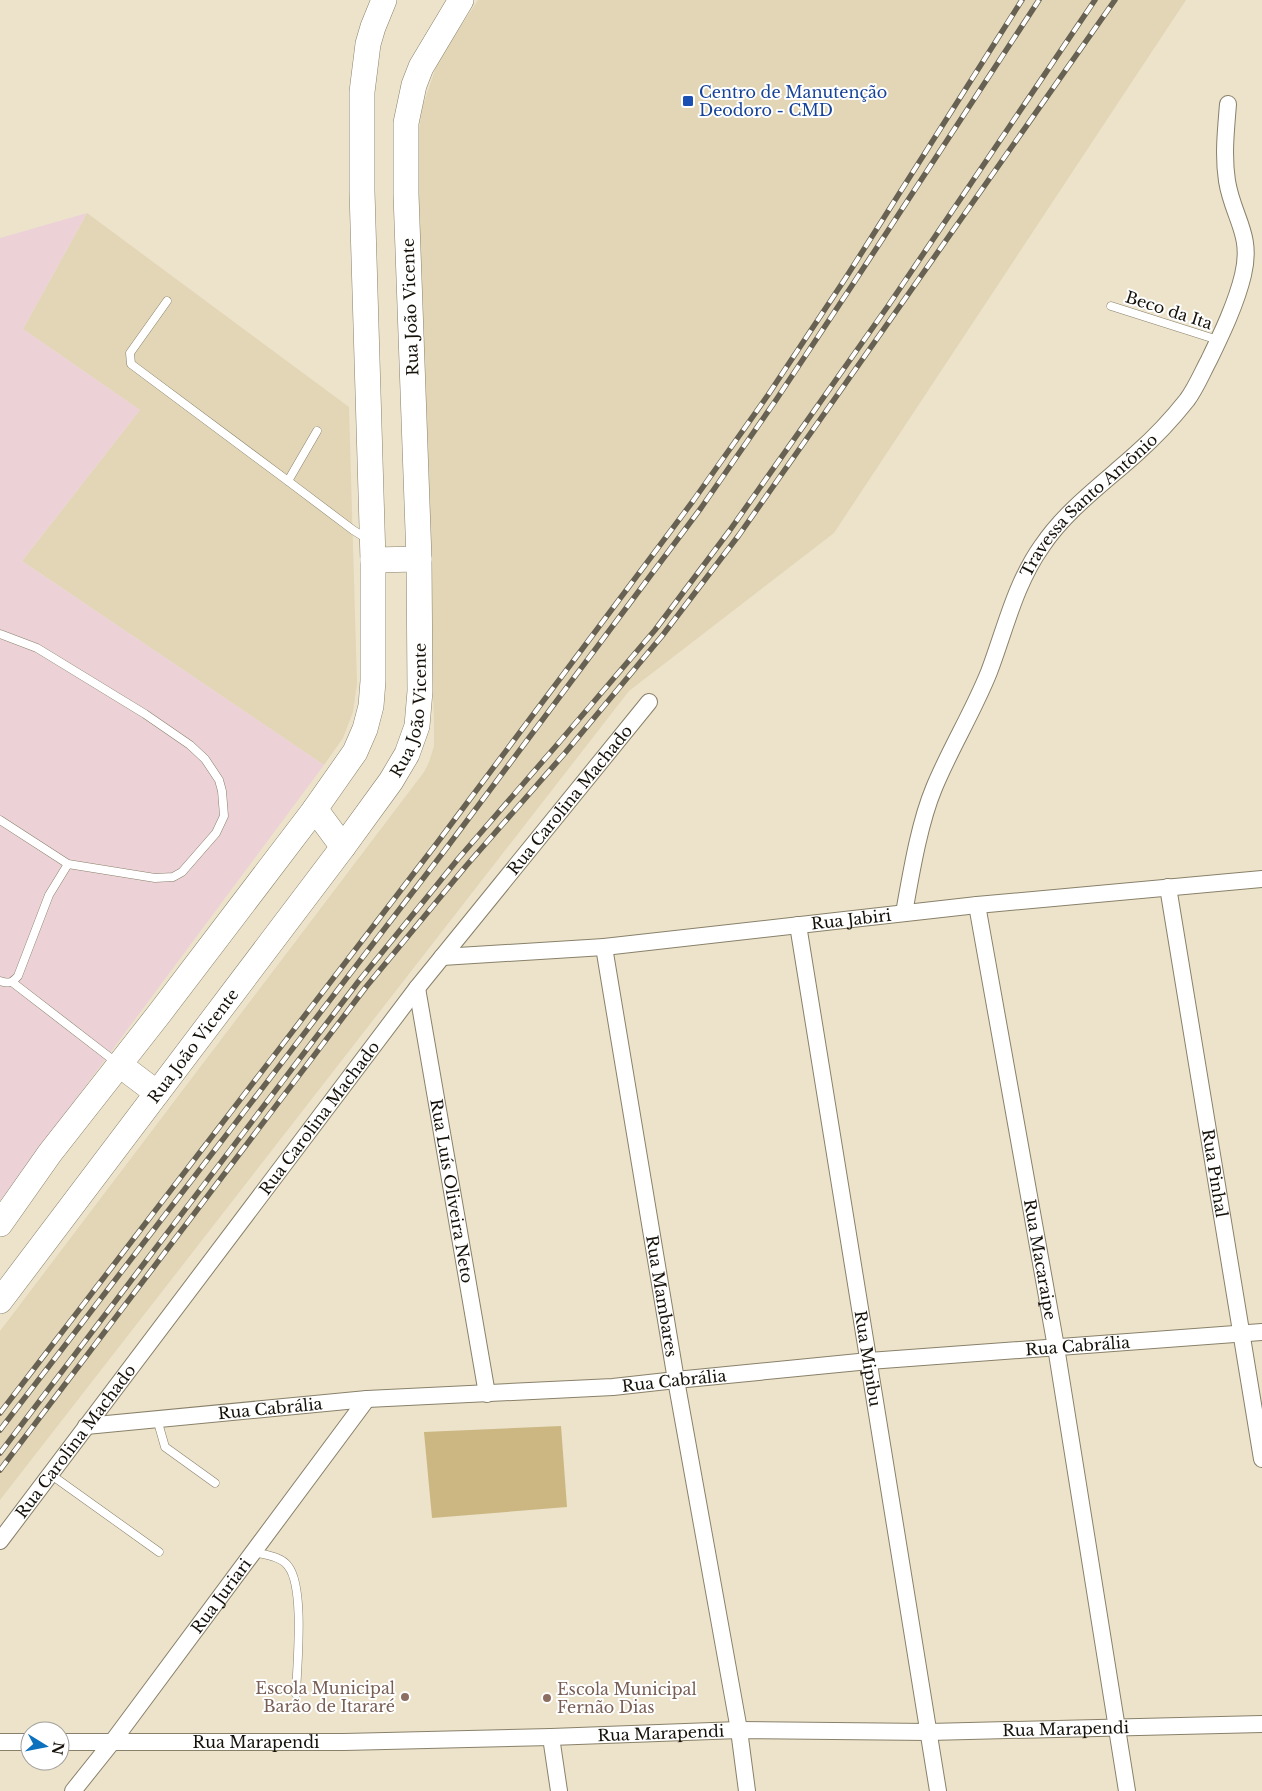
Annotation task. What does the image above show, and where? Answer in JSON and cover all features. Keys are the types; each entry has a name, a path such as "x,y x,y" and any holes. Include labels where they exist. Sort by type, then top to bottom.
{"main road":[{"name":"Rua João Vicente","path":"0,1301 391,781 407,754 417,726 420,691 419,559 406,194 406,123 414,85 421,67 461,0"},
{"name":"Rua João Vicente","path":"0,1224 50,1153 120,1065 315,810 355,752 365,729 371,706 373,681 373,551 362,201 362,125 364,75 368,44 376,12"},
{"path":"373,551 419,559"},
{"path":"315,810 343,847"},
{"path":"120,1065 157,1094"}],"street":[{"name":"Travessa Santo Antônio","path":"904,913 912,870 933,790 988,673 1024,576 1042,545 1066,516 1139,451 1188,399 1218,340 1254,245 1243,227 1232,202 1228,183 1225,160 1228,104"},
{"name":"Rua Carolina Machado","path":"0,1541 417,988 648,702"},
{"name":"Rua Jabiri","path":"442,956 604,947 977,905 1262,879"},
{"name":"Rua Pinhal","path":"1168,887 1262,1459"},
{"name":"Rua Macaraipe","path":"977,905 1056,1348 1127,1791"},
{"name":"Rua Mipibu","path":"798,925 938,1791"},
{"name":"Rua Mambares","path":"604,947 676,1380 739,1730 747,1791"},
{"name":"Rua Luís Oliveira Neto","path":"417,988 487,1394"},
{"name":"Rua Cabrália","path":"86,1426 367,1399 614,1387 869,1361 1262,1332"},
{"name":"Rua Juriari","path":"73,1791 113,1741 367,1399"},
{"name":"Rua Marapendi","path":"70,1742 344,1742 739,1730 929,1732 1262,1724"},
{"path":"551,1737 559,1791"},
{"path":"0,1742 20,1742"}],"lane":[{"path":"167,301 130,353 131,364 352,530 373,551"},
{"name":"Beco da Ita","path":"1111,306 1218,340"},
{"path":"288,481 318,432"},
{"path":"0,634 37,648 137,709 190,746 205,759 219,780 224,816 216,833 178,875 155,878 68,864 0,820"},
{"path":"12,982 18,976 50,895 68,864"},
{"path":"0,981 12,982 120,1065"},
{"path":"156,1419 165,1447 215,1484"},
{"path":"50,1474 159,1552"},
{"path":"253,1552 273,1556 287,1564 295,1576 299,1596 296,1694"}],"shaded area":[{"path":"478,0 1186,0 834,533 629,691 0,1500 0,1331 424,772 429,762 434,746 434,723 416,171 417,140 423,105 438,61"},
{"path":"87,213 349,407 357,683 353,712 343,738 324,765 22,561 140,410 23,329"},
{"path":"87,213 23,329 140,410 22,561 324,765 0,1201 0,238"},
{"path":"561,1426 567,1507 432,1518 424,1432"}],"railway":[{"path":"0,1413 437,843 693,501 768,395 845,279 1022,0"},
{"path":"0,1430 445,850 701,508 776,400 1039,0"},
{"path":"0,1453 358,982 458,859 655,630 730,530 888,306 1095,0"},
{"path":"0,1470 366,987 466,866 565,753 662,636 739,535 1115,0"}],"place":[{"name":"Centro de Manutenção Deodoro - CMD","path":"688,101"},
{"name":"Escola Municipal Barão de Itararé","path":"405,1697"},
{"name":"Escola Municipal Fernão Dias","path":"547,1698"}]}
